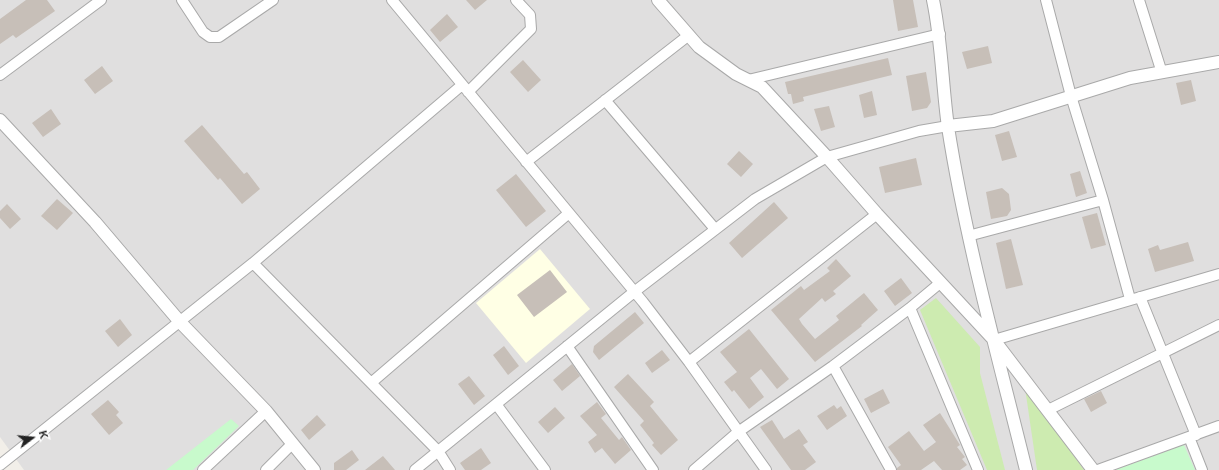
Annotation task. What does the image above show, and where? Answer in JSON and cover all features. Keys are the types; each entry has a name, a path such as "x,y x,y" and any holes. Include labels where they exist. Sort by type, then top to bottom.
{"street":[{"path":"0,75 101,0"},
{"path":"182,0 203,32 210,37 219,37 273,0"},
{"path":"392,0 634,292 689,362 766,470"},
{"path":"0,465 180,322 465,89 531,29 530,16 516,0"},
{"path":"658,0 699,47 736,74 762,87 827,157 877,214 994,340 1093,470"},
{"path":"933,0 940,34 948,126 968,236 1026,470"},
{"path":"1046,0 1071,96 1135,298 1163,353 1192,436 1202,470"},
{"path":"1139,0 1162,72"},
{"path":"748,80 940,34"},
{"path":"526,162 689,35"},
{"path":"415,470 634,292 715,229 755,199 827,157 919,131 993,121 1130,78 1219,62"},
{"path":"604,100 715,229"},
{"path":"0,120 95,222 180,322 266,411 314,470"},
{"path":"968,236 1104,200"},
{"path":"371,383 569,213"},
{"path":"689,362 877,214"},
{"path":"253,262 438,451 450,470"},
{"path":"994,340 1219,274"},
{"path":"694,470 738,432 833,366 910,308 940,283"},
{"path":"910,308 978,470"},
{"path":"1048,410 1219,325"},
{"path":"567,346 654,470"},
{"path":"833,366 891,470"},
{"path":"496,404 545,470"},
{"path":"203,470 266,411"},
{"path":"1098,470 1219,426"},
{"path":"266,470 292,444"}],"shaded area":[{"path":"0,0 1219,0 1219,470 24,470 0,437"},
{"path":"540,249 590,309 526,363 476,303"}],"green space":[{"path":"936,298 980,347 980,373 1005,470 987,470 920,310"},
{"path":"1025,388 1084,470 1037,470"},
{"path":"231,419 239,426 193,470 166,470"},
{"path":"1184,445 1195,470 1115,470"}],"building":[{"path":"26,0 47,0 55,11 16,38 13,35 0,44 0,19"},
{"path":"466,0 487,0 475,10"},
{"path":"893,0 913,0 918,27 898,31"},
{"path":"447,14 458,27 440,42 430,30"},
{"path":"988,46 992,63 967,69 962,52"},
{"path":"888,58 892,75 803,97 804,101 793,104 791,94 788,94 785,82"},
{"path":"523,60 541,80 528,92 510,72"},
{"path":"102,66 113,81 95,94 84,80"},
{"path":"926,72 931,102 927,108 912,111 906,76"},
{"path":"1191,80 1196,101 1181,105 1176,83"},
{"path":"872,91 877,115 864,118 859,95"},
{"path":"829,106 835,127 821,131 814,109"},
{"path":"51,109 61,124 43,137 32,123"},
{"path":"202,125 244,174 247,172 260,189 242,204 220,178 218,180 184,141"},
{"path":"1009,131 1017,157 1002,161 995,135"},
{"path":"739,151 753,164 741,177 727,164"},
{"path":"916,158 922,185 885,193 879,167"},
{"path":"1080,171 1087,193 1076,197 1070,174"},
{"path":"516,174 546,211 526,227 496,190"},
{"path":"1002,188 1009,194 1011,210 1007,216 991,219 986,192"},
{"path":"57,199 73,213 57,230 41,216"},
{"path":"774,202 788,218 742,258 729,243"},
{"path":"7,204 21,219 10,229 0,218 0,211"},
{"path":"1097,213 1106,245 1091,249 1082,217"},
{"path":"1011,239 1023,285 1006,289 996,243"},
{"path":"1188,242 1194,261 1155,272 1148,249 1158,245 1160,250"},
{"path":"836,259 851,276 833,291 836,294 825,302 822,298 799,319 802,324 815,339 839,320 836,316 864,293 878,310 861,325 862,326 815,362 771,310 801,286 804,290 830,271 827,268"},
{"path":"550,270 567,292 534,317 517,295"},
{"path":"901,278 912,293 895,306 884,291"},
{"path":"635,312 644,323 599,360 593,352 594,346"},
{"path":"120,319 132,335 118,347 105,331"},
{"path":"749,329 789,379 777,389 761,369 750,378 764,397 749,409 734,390 732,392 724,382 737,372 720,352"},
{"path":"504,346 519,366 508,375 493,355"},
{"path":"662,350 670,360 652,373 645,363"},
{"path":"572,364 580,376 562,391 553,380"},
{"path":"628,374 654,402 650,406 678,440 661,455 652,445 654,443 640,425 644,421 614,387"},
{"path":"469,376 485,396 474,405 458,384"},
{"path":"883,389 890,403 871,413 864,399"},
{"path":"1101,391 1107,403 1091,412 1084,399"},
{"path":"108,400 119,412 116,415 123,423 109,435 91,414"},
{"path":"597,402 606,414 601,418 619,440 622,437 631,450 615,464 602,448 595,453 588,442 597,435 580,416"},
{"path":"834,405 837,409 841,406 847,416 827,430 817,416"},
{"path":"555,407 565,418 548,433 538,422"},
{"path":"940,413 960,445 957,447 965,457 962,459 967,465 960,470 942,470 934,461 921,470 897,470 897,468 901,465 888,447 909,431 924,451 936,442 923,425"},
{"path":"317,415 326,425 309,440 301,430"},
{"path":"772,420 784,439 799,429 808,442 803,445 816,462 805,470 791,470 760,427"},
{"path":"481,448 491,463 481,470 465,470 460,463"},
{"path":"352,450 359,460 346,470 334,470 334,463"},
{"path":"383,456 395,470 365,470"}]}
